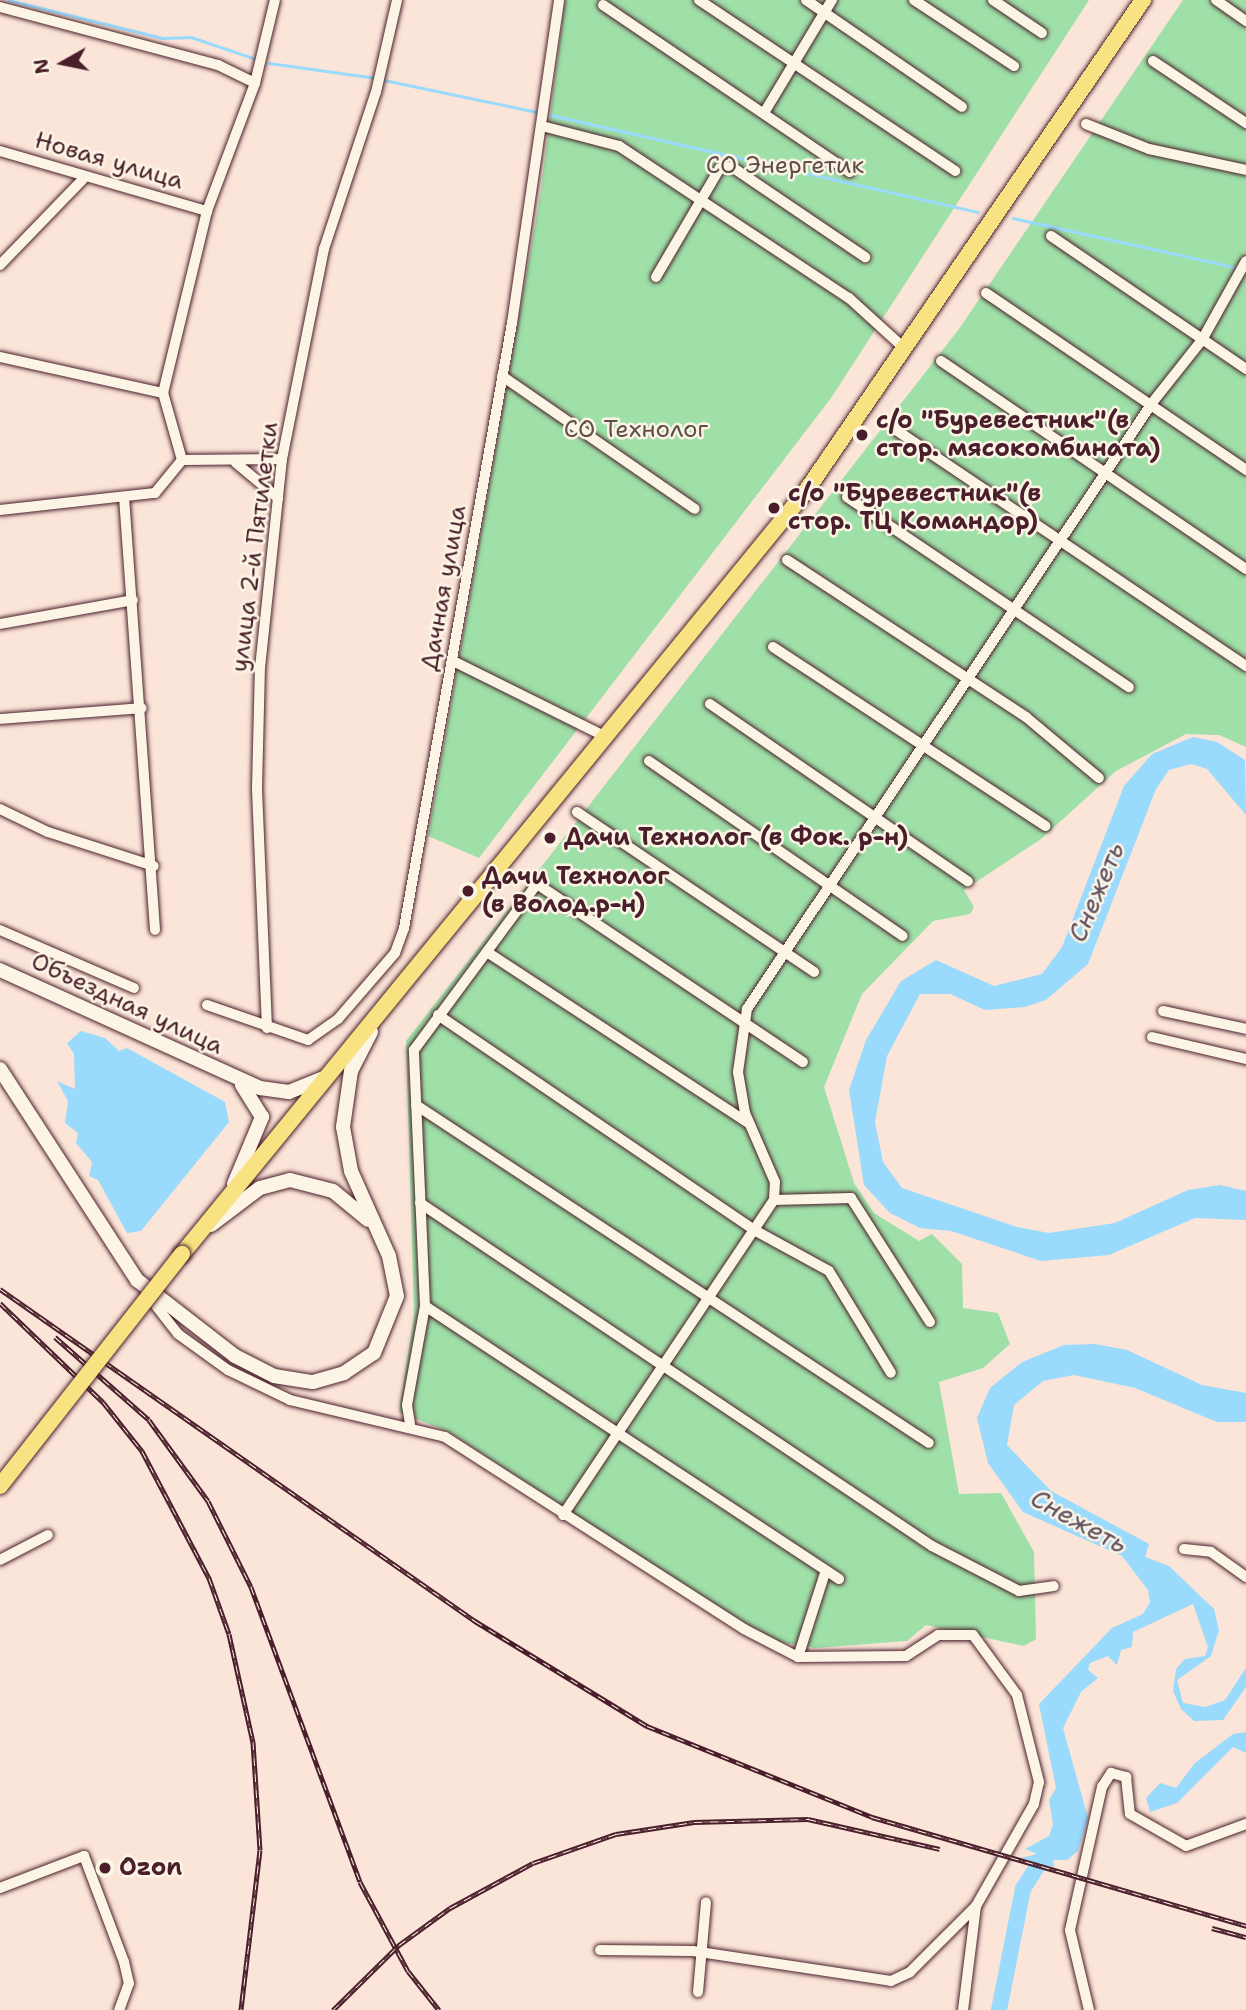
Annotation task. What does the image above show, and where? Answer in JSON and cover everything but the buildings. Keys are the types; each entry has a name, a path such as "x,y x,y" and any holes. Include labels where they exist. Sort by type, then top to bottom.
{"main road":[{"path":"0,1486 182,1254 334,1074 806,491 1143,0"}],"street":[{"path":"182,460 163,393 206,211 255,83 275,0"},
{"name":"улица 2-й Пятилетки","path":"267,1028 257,788 261,668 282,459 324,249 376,92 397,0"},
{"name":"Дачная улица","path":"207,1005 308,1040 338,1019 395,953 453,661 502,376 559,0"},
{"path":"699,0 955,170"},
{"path":"806,0 962,107"},
{"path":"764,114 832,0"},
{"path":"914,0 1014,66"},
{"path":"993,0 1042,33"},
{"path":"1216,0 1246,21"},
{"path":"603,5 850,173"},
{"path":"0,7 218,65 255,83"},
{"path":"1153,61 1246,123"},
{"path":"1086,124 1149,149 1246,170"},
{"path":"542,126 619,146 849,299 905,349"},
{"name":"Новая улица","path":"0,151 83,179 206,211"},
{"path":"656,277 720,168 732,167 864,257"},
{"path":"0,265 83,179"},
{"path":"1051,236 1246,369"},
{"path":"563,1515 756,1231 774,1200 775,1182 751,1125 738,1072 743,1024 783,953 920,746 1152,403 1202,340 1240,281 1246,261"},
{"path":"986,293 1152,403 1246,470"},
{"path":"0,357 163,393"},
{"path":"941,361 1246,569"},
{"path":"502,376 695,509"},
{"path":"896,430 1246,666"},
{"path":"182,460 236,463 282,459"},
{"path":"0,510 155,493 182,460"},
{"path":"236,463 278,498"},
{"path":"124,497 154,866 155,930"},
{"path":"846,497 1129,687"},
{"path":"787,560 967,677 1099,778"},
{"path":"0,624 134,600"},
{"path":"773,647 920,746 1046,826"},
{"path":"453,661 606,737"},
{"path":"710,704 968,881"},
{"path":"0,719 142,708"},
{"path":"649,761 903,936"},
{"path":"0,808 48,832 154,866"},
{"path":"578,812 814,972"},
{"path":"410,1424 407,1405 425,1306 414,1050 438,1015 490,954 537,884 803,1062"},
{"path":"0,929 134,988"},
{"path":"490,954 751,1125"},
{"name":"Объездная улица","path":"0,970 236,1079 289,1092 334,1074"},
{"path":"1163,1011 1246,1029"},
{"path":"137,1280 256,1368 300,1382 329,1380 374,1353 394,1316 395,1277 351,1171 343,1128 351,1071 383,1013"},
{"path":"438,1015 756,1231 829,1271 891,1373"},
{"path":"1152,1037 1246,1059"},
{"path":"0,1069 137,1280 178,1334 258,1387 339,1414 410,1424 445,1437 563,1515 798,1657 906,1656 938,1635 957,1631 973,1635 1002,1670 1026,1726 1038,1794 976,1906 910,1972 891,1981 699,1952 600,1950"},
{"path":"225,1202 261,1117 253,1095 236,1079"},
{"path":"416,1105 929,1443"},
{"path":"196,1237 260,1188 290,1181 333,1191 372,1223"},
{"path":"774,1200 851,1198 930,1322"},
{"path":"420,1203 932,1546 1019,1591 1054,1586"},
{"path":"425,1306 616,1437 825,1573 839,1579"},
{"path":"0,1560 48,1535"},
{"path":"1184,1549 1211,1552 1246,1577"},
{"path":"798,1657 825,1573"},
{"path":"1088,2010 1070,1930 1102,1787 1111,1773 1126,1777 1130,1814 1186,1846 1246,1824"},
{"path":"0,1888 84,1856 129,1983 119,2010"},
{"path":"698,1992 699,1952 706,1902"},
{"path":"963,2010 976,1906"}],"green space":[{"path":"565,0 1089,0 831,398 479,858 428,836 540,196"},
{"path":"1183,0 1246,0 1246,747 1219,735 1186,734 1116,771 1041,839 964,890 974,907 970,914 933,921 862,994 824,1087 854,1183 874,1213 919,1241 932,1234 962,1264 963,1308 998,1313 1010,1344 983,1368 939,1382 959,1494 1001,1493 1034,1552 1036,1639 1024,1646 926,1625 907,1641 815,1648 765,1640 451,1433 399,1412 414,1315 406,1041 959,329"}],"water":[{"path":"1193,737 1217,742 1245,760 1246,815 1207,769 1191,764 1169,770 1156,789 1088,964 1046,1000 1025,1007 985,1010 950,994 920,994 887,1056 875,1122 883,1162 902,1188 1017,1227 1049,1233 1115,1223 1188,1190 1220,1185 1246,1191 1246,1220 1195,1218 1109,1255 1041,1261 951,1231 920,1228 890,1213 864,1185 849,1090 866,1040 901,981 936,960 994,986 1042,974 1062,947 1124,786 1152,754"},
{"path":"81,1031 105,1038 119,1051 127,1048 225,1102 229,1122 141,1231 127,1233 98,1180 89,1176 92,1162 76,1143 78,1133 65,1123 68,1101 57,1081 75,1089 74,1054 67,1043"},
{"path":"1095,1344 1127,1350 1202,1385 1246,1393 1246,1422 1217,1422 1135,1388 1074,1375 1043,1381 1014,1405 1007,1445 1051,1491 1149,1544 1145,1557 1169,1566 1214,1609 1219,1630 1211,1656 1177,1680 1183,1703 1205,1707 1225,1700 1246,1668 1246,1687 1223,1720 1194,1721 1181,1709 1173,1691 1176,1669 1185,1659 1205,1656 1208,1647 1193,1604 1133,1632 1132,1647 1121,1650 1117,1665 1108,1656 1090,1663 1088,1670 1098,1678 1081,1692 1063,1728 1088,1818 1078,1851 1067,1860 1053,1860 1054,1867 1021,1858 1038,1854 1025,1849 1049,1836 1053,1824 1049,1800 1056,1788 1039,1704 1112,1628 1143,1614 1150,1602 1148,1590 1122,1556 1023,1512 988,1463 977,1418 990,1388 1022,1362 1064,1345"},
{"path":"1246,1732 1246,1753 1233,1747 1177,1803 1150,1812 1146,1798 1160,1783 1176,1788 1195,1763 1233,1734"}],"waterway":[{"path":"9,0 163,38 191,37 256,59"},
{"path":"269,63 376,78"},
{"path":"384,80 537,112"},
{"path":"551,115 978,212"},
{"path":"1013,218 1238,268"},
{"name":"Снежеть","path":"999,2010 1023,1889 1051,1844"}],"railway":[{"path":"0,1289 475,1621 647,1726 872,1817 1246,1926"},
{"path":"0,1303 103,1402 142,1451 209,1578 229,1634 253,1742 260,1850 241,2010"},
{"path":"55,1337 149,1420 208,1501 251,1587 360,1882 408,1971 439,2010"},
{"path":"333,2010 399,1945 450,1908 533,1863 616,1834 694,1822 808,1819 940,1849"},
{"path":"1212,1928 1246,1937"}],"place":[{"name":"с/о \"Буревестник\"(в стор. мясокомбината)","path":"862,435"},
{"name":"с/о \"Буревестник\"(в стор. ТЦ Командор)","path":"774,508"},
{"name":"Дачи Технолог (в Фок. р-н)","path":"550,838"},
{"name":"Дачи Технолог (в Волод.р-н)","path":"468,891"},
{"name":"Ozon","path":"105,1868"}],"park label":[{"name":"СО Энергетик","path":"785,166"},
{"name":"СО Технолог","path":"636,430"}]}
